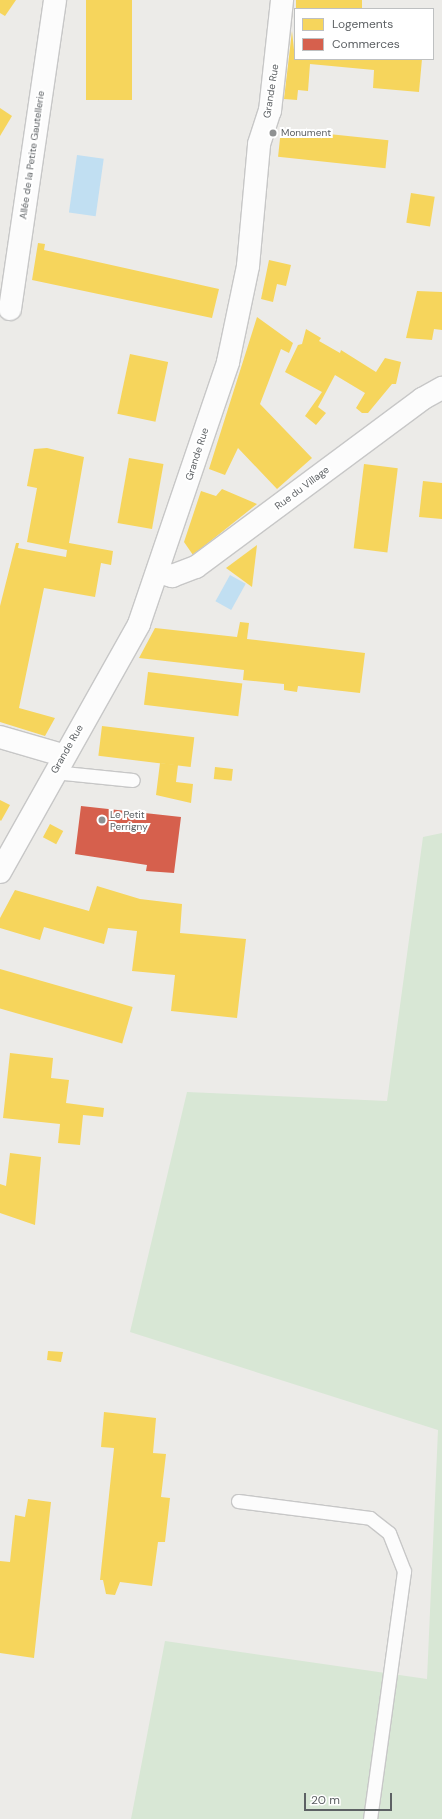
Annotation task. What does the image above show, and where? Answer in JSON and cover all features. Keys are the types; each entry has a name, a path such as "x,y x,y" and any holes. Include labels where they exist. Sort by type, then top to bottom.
{"street":[{"name":"Allée de la Petite Gautellerie","path":"10,309 55,0"},
{"name":"Grande Rue","path":"0,872 58,764 139,624 158,572 228,362 241,309 260,144 270,110 282,0"},
{"name":"Rue du Village","path":"158,572 172,576 196,567 442,388"},
{"path":"0,737 58,764"}],"lane":[{"path":"58,764 133,780"},
{"path":"238,1501 370,1518 390,1533 404,1571 370,1819"}],"green space":[{"path":"442,833 442,1819 131,1819 165,1641 427,1679 438,1430 130,1332 187,1092 387,1101 423,837"}],"water":[{"path":"77,155 104,159 96,216 69,212"},
{"path":"230,575 246,584 231,610 215,601"}],"building: Logements":[{"path":"0,0 16,0 5,16 0,13"},
{"path":"86,0 132,0 132,100 86,100"},
{"path":"296,0 362,0 362,8 296,8"},
{"path":"292,31 294,60 422,60 419,92 373,88 374,70 310,64 308,91 298,90 297,100 284,99"},
{"path":"0,108 12,116 0,136"},
{"path":"281,129 388,140 385,168 278,157"},
{"path":"411,193 435,197 430,226 406,223"},
{"path":"38,243 45,244 44,250 219,289 212,318 32,280"},
{"path":"269,260 291,265 286,286 277,284 273,302 261,299"},
{"path":"417,291 442,292 442,330 434,329 432,340 406,338"},
{"path":"257,317 293,343 289,353 281,349 260,404 312,458 277,489 238,448 225,475 209,469"},
{"path":"306,329 321,338 319,341 340,353 341,350 376,372 385,358 401,362 396,384 392,384 368,413 362,413 356,408 365,393 335,375 318,407 326,413 316,425 305,416 322,392 285,372 298,345 302,344"},
{"path":"130,354 168,362 155,422 117,414"},
{"path":"47,448 84,457 69,543 113,551 111,565 101,563 95,597 44,588 19,708 55,718 45,736 0,722 0,606 16,543 19,543 18,548 66,557 67,550 27,542 37,488 27,486 34,449"},
{"path":"129,458 163,464 152,529 118,523"},
{"path":"364,464 398,468 387,553 354,548"},
{"path":"423,481 442,483 442,519 419,517"},
{"path":"222,489 257,504 193,555 184,542 201,491 216,496"},
{"path":"257,545 252,587 226,568"},
{"path":"240,622 249,623 247,639 365,653 360,693 298,686 297,692 284,690 284,684 243,680 244,670 139,658 155,628 237,637"},
{"path":"148,672 242,684 238,716 144,705"},
{"path":"102,726 194,737 191,767 98,756"},
{"path":"160,763 178,765 176,782 193,784 191,803 156,795"},
{"path":"215,767 233,769 232,781 214,779"},
{"path":"0,800 10,805 1,821 0,820"},
{"path":"50,824 63,831 56,844 43,837"},
{"path":"97,886 140,899 182,904 180,933 246,939 237,1018 171,1011 175,975 132,971 137,931 108,928 104,944 44,927 40,940 0,928 0,918 15,890 89,911"},
{"path":"0,969 133,1007 122,1044 0,1009"},
{"path":"10,1053 53,1058 51,1078 69,1080 66,1103 104,1108 103,1117 83,1115 80,1145 58,1143 60,1124 3,1118"},
{"path":"10,1153 41,1157 35,1225 0,1213 0,1184 6,1186"},
{"path":"48,1351 63,1352 61,1362 47,1360"},
{"path":"104,1412 156,1418 153,1453 166,1454 161,1497 170,1498 165,1542 158,1542 152,1586 120,1582 115,1595 106,1594 103,1580 100,1580 114,1448 101,1447"},
{"path":"28,1499 51,1502 34,1658 0,1653 0,1561 10,1562 15,1515 25,1517"}],"building: Commerces":[{"path":"81,806 181,817 174,873 146,871 147,865 75,854"}],"place":[{"name":"Monument","path":"273,133"},
{"name":"Le Petit Perrigny","path":"102,820"}]}
